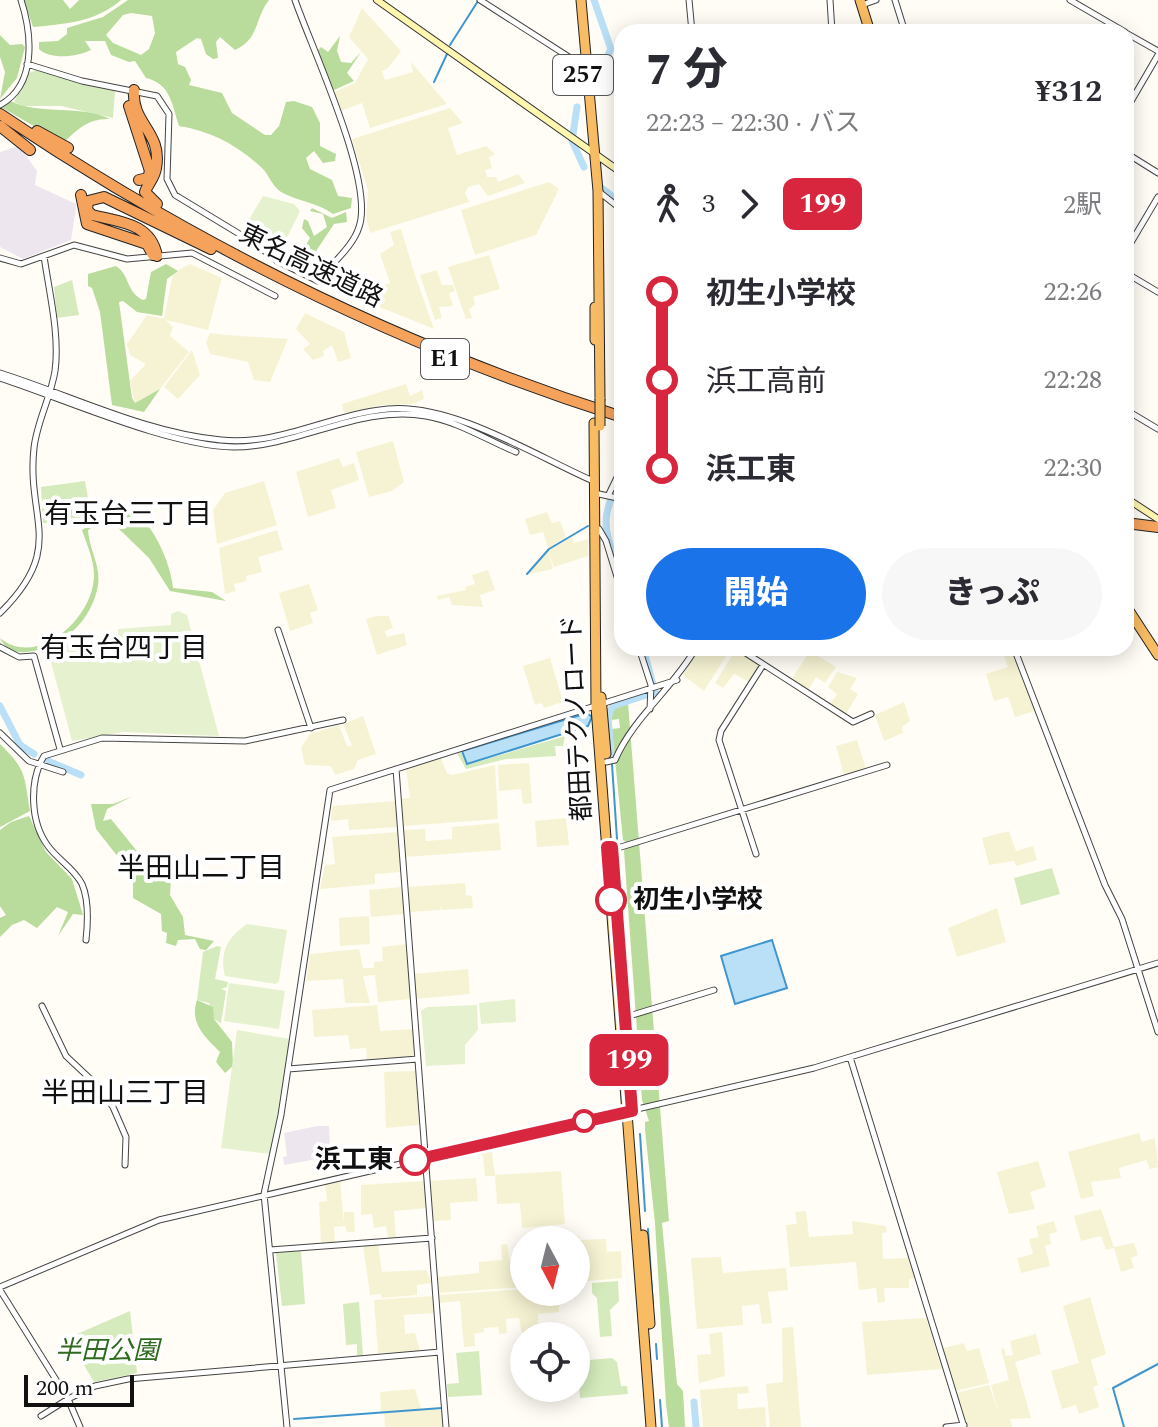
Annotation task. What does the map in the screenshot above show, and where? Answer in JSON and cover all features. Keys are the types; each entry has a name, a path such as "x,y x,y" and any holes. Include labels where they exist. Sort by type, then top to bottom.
{"highway":[{"name":"257","path":"578,0 592,151"},
{"path":"861,2 868,24"},
{"path":"132,90 130,112 150,171 146,180 139,180"},
{"path":"132,90 134,109 157,144 156,169 146,188 147,198 213,247"},
{"path":"0,110 68,148"},
{"name":"東名高速道路","path":"0,110 115,187 213,247 401,334 515,380 614,414"},
{"path":"0,124 30,150"},
{"name":"東名高速道路","path":"0,124 213,247 411,345 512,386 614,420"},
{"name":"都田テクノロード","path":"592,151 598,191 597,425 593,481 599,706 654,1427"},
{"name":"都田テクノロード","path":"592,151 597,398"},
{"path":"81,195 87,224 147,244 156,256"},
{"path":"156,256 154,242 145,231 92,215 87,210 88,201 104,197 213,247"},
{"name":"都田テクノロード","path":"597,425 607,495 599,529 599,706 610,761 610,847 626,1017 630,1111"},
{"path":"1134,522 1157,521"},
{"path":"1134,531 1158,533"},
{"path":"1134,618 1158,655"}],"main road":[{"path":"377,0 614,167"},
{"path":"1134,504 1157,521"}],"street":[{"path":"0,110 17,92 27,64 30,43 21,0"},
{"path":"27,64 82,81 153,94 164,102 169,114 167,179 175,195 256,244 279,263 318,281 356,234 363,197 323,72 295,0"},
{"path":"480,0 614,86"},
{"path":"689,0 691,24"},
{"path":"830,0 832,24"},
{"path":"861,2 876,0"},
{"path":"895,0 902,24"},
{"path":"1070,0 1112,24"},
{"path":"1134,37 1158,53 1134,96"},
{"path":"1134,158 1158,173"},
{"path":"598,191 614,204"},
{"path":"1134,238 1158,197"},
{"path":"0,258 21,264 74,245 89,246 122,258 202,256 275,296"},
{"path":"0,613 25,582 37,556 41,526 33,456 56,354 44,256"},
{"path":"1134,278 1158,292"},
{"path":"0,375 166,434 221,446 274,443 367,418 401,413 439,419 516,452"},
{"path":"49,392 181,434 234,441 279,438 387,409 429,411 593,481"},
{"path":"1134,415 1158,429"},
{"path":"614,482 607,495 614,497"},
{"path":"599,529 614,567"},
{"path":"278,630 311,728"},
{"path":"0,647 19,657 34,656 60,749"},
{"path":"642,656 653,691 650,710"},
{"path":"610,761 624,739 677,680 691,656"},
{"path":"750,656 853,722 871,714"},
{"path":"1017,656 1105,885 1122,919 1158,1032"},
{"path":"756,854 719,736 763,665"},
{"path":"287,1427 264,1194 288,1069 330,790 653,691 677,680"},
{"path":"0,733 29,761 42,759 60,749 111,737 245,741 343,720"},
{"path":"42,759 63,772"},
{"path":"42,759 34,789 38,825 49,847 83,886 87,907 86,940"},
{"path":"610,847 621,847 887,765"},
{"path":"396,769 446,1427"},
{"path":"80,1427 68,1399 0,1288 141,1226 264,1194 630,1111 850,1057 1158,963"},
{"path":"626,1017 714,990"},
{"path":"42,1006 62,1051 100,1088 113,1107 126,1137 125,1165"},
{"path":"850,1057 964,1426 946,1427"},
{"path":"288,1069 418,1059"},
{"path":"270,1250 432,1238"},
{"path":"41,1416 68,1399 120,1380 440,1352"}],"shaded area":[{"path":"362,8 401,51 382,71 385,80 413,72 411,62 447,104 370,128 362,103 338,112 332,93 355,83 368,59 349,37"},
{"path":"450,108 463,123 448,128 457,155 486,146 495,154 489,157 492,168 485,170 487,177 496,177 498,182 518,174 525,183 488,196 479,184 468,187 465,193 469,202 370,233 366,217 368,190 352,139"},
{"path":"19,146 37,171 35,185 76,204 71,240 23,259 0,247 0,152"},
{"path":"549,182 559,189 536,235 475,255 461,210"},
{"path":"401,229 434,329 362,300 360,292 390,283 380,254 394,245 390,232"},
{"path":"489,255 500,289 473,297 475,304 469,310 472,318 466,319 448,267"},
{"path":"190,264 222,278 208,330 166,320 173,327 170,336 189,352 160,389 135,403 130,381 146,364 130,355 127,344 147,315 164,319 173,273"},
{"path":"437,270 442,285 453,285 455,291 449,293 453,306 439,307 442,318 435,320 420,275"},
{"path":"305,313 344,332 351,358 338,362 332,345 323,351 324,356 313,360 303,349 310,344 296,329"},
{"path":"210,333 288,339 270,382 254,380 248,362 210,354 206,342"},
{"path":"192,350 200,375 178,399 164,387"},
{"path":"406,384 410,396 422,390 424,399 412,404 382,405 344,413 342,404"},
{"path":"393,441 404,482 392,491 369,497 356,452"},
{"path":"339,458 343,467 354,463 359,480 331,490 336,508 308,517 296,472"},
{"path":"264,481 277,525 217,544 213,510 225,493"},
{"path":"547,512 552,523 560,521 566,537 548,548 543,532 530,535 525,519"},
{"path":"277,530 283,550 258,557 262,572 246,576 247,581 234,584 236,591 225,594 219,548"},
{"path":"572,537 574,543 588,539 588,556 554,567 549,554 553,569 528,574 549,550"},
{"path":"488,570 495,590 480,595 483,607 452,605 449,597 438,600 437,596 466,590 465,587 475,584 472,575"},
{"path":"309,584 318,610 310,613 313,623 290,631 279,593"},
{"path":"389,616 393,628 385,631 387,637 404,633 407,645 377,655 366,619"},
{"path":"694,656 726,656 704,691 683,675"},
{"path":"732,656 746,656 760,665 749,682 734,674 723,688 715,683"},
{"path":"807,656 818,656 836,667 825,683 816,677 808,690 791,680"},
{"path":"1004,656 1013,656 1035,711 1015,717 1008,697 994,701 986,674 1008,667"},
{"path":"550,658 563,702 544,708 542,703 535,705 523,666"},
{"path":"837,672 857,678 850,689 858,694 846,714 830,704 837,694 828,687"},
{"path":"904,702 910,721 902,727 903,733 884,741 875,715"},
{"path":"363,716 376,754 358,760 354,769 335,775 331,766 305,765 301,748 310,734 339,725 347,746 352,746 343,724"},
{"path":"857,740 866,769 844,775 836,746"},
{"path":"441,758 447,773 452,775 495,765 498,819 403,826 400,799 410,798 406,768"},
{"path":"529,763 532,803 523,804 521,789 499,791 498,765"},
{"path":"395,801 397,827 349,830 348,819 332,821 331,818 332,806"},
{"path":"566,818 569,845 537,847 535,821"},
{"path":"499,823 501,850 405,857 403,830 425,829 426,841 452,839 452,827"},
{"path":"1009,831 1016,851 1033,846 1037,860 1016,866 1014,861 989,865 982,838"},
{"path":"398,832 401,872 375,874 375,884 320,889 325,865 335,864 332,837"},
{"path":"465,883 466,895 472,896 473,908 442,910 441,907 440,910 410,912 408,887"},
{"path":"401,887 405,914 371,917 369,890"},
{"path":"997,908 1006,942 957,957 948,928"},
{"path":"369,916 370,944 340,946 339,918"},
{"path":"407,944 411,999 378,1002 375,975 363,976 370,1003 345,1003 343,979 306,981 310,954 359,949 363,968 374,968 374,962 383,961 382,947"},
{"path":"468,969 470,994 415,999 414,974"},
{"path":"377,1005 380,1031 413,1029 415,1056 367,1060 366,1048 350,1049 348,1035 314,1037 312,1010"},
{"path":"416,1071 419,1125 386,1128 384,1072"},
{"path":"329,1126 331,1165 319,1167 317,1159 284,1165 283,1157 287,1156 284,1133"},
{"path":"1139,1133 1142,1142 1155,1138 1158,1167 1150,1169 1146,1160 1119,1168 1121,1178 1091,1182 1094,1196 1081,1199 1068,1152"},
{"path":"491,1145 495,1175 561,1171 565,1224 522,1226 520,1203 497,1204 495,1176 485,1176 483,1156 471,1151"},
{"path":"1038,1161 1046,1187 1030,1192 1035,1209 1009,1214 997,1172"},
{"path":"476,1178 478,1201 450,1203 451,1220 433,1221 430,1181"},
{"path":"340,1179 344,1224 344,1212 354,1212 355,1232 347,1232 345,1226 334,1227 335,1242 321,1243 319,1202 327,1201 325,1182"},
{"path":"424,1181 426,1208 394,1211 396,1237 388,1238 386,1226 374,1228 372,1214 361,1215 361,1185"},
{"path":"1101,1209 1114,1247 1134,1243 1138,1255 1131,1258 1134,1268 1121,1272 1114,1248 1106,1250 1101,1236 1081,1241 1074,1216"},
{"path":"806,1211 809,1237 853,1234 852,1221 886,1226 887,1232 882,1233 883,1259 908,1258 915,1278 909,1279 909,1288 884,1288 885,1302 878,1303 876,1288 859,1290 856,1262 790,1267 786,1225 797,1224 795,1212"},
{"path":"1054,1221 1057,1232 1049,1234 1051,1244 1045,1246 1050,1266 1021,1273 1017,1258 1033,1254 1029,1239 1039,1237 1036,1226"},
{"path":"606,1239 607,1252 621,1251 622,1278 590,1281 590,1240"},
{"path":"378,1244 382,1272 426,1270 432,1283 417,1285 417,1295 381,1298 381,1294 370,1295 363,1245"},
{"path":"507,1244 510,1288 439,1293 438,1277 479,1273 479,1262 502,1260 501,1245"},
{"path":"721,1257 723,1273 786,1268 788,1290 768,1292 772,1323 762,1324 759,1304 742,1306 743,1325 697,1329 691,1258"},
{"path":"510,1290 510,1306 559,1306 559,1312 538,1314 538,1322 506,1319 507,1333 499,1334 498,1327 484,1328 484,1332 474,1334 475,1346 464,1347 460,1301 440,1303 439,1295"},
{"path":"433,1296 434,1313 404,1315 405,1334 415,1333 420,1351 378,1353 374,1300"},
{"path":"1090,1297 1106,1354 1091,1360 1098,1385 1093,1387 1099,1407 1079,1414 1076,1405 1062,1409 1051,1371 1079,1363 1063,1306"},
{"path":"926,1318 942,1369 867,1375 862,1322"},
{"path":"793,1327 801,1427 770,1427 766,1384 783,1382 782,1328"},
{"path":"722,1332 725,1376 699,1383 697,1355 711,1354 709,1334"},
{"path":"1036,1334 1041,1354 1015,1362 1031,1418 1010,1419 1012,1427 966,1427 956,1393 989,1385 998,1411 991,1385 1009,1380 1001,1349 1004,1348 1006,1356 1013,1355 1010,1341"},
{"path":"964,1343 967,1351 979,1348 989,1383 955,1391 943,1348"},
{"path":"748,1386 749,1393 737,1394 738,1409 765,1407 766,1427 703,1427 700,1390"},
{"path":"415,1389 421,1409 381,1412 380,1392"},
{"path":"442,1408 443,1427 385,1427 384,1413"}],"green space":[{"path":"24,0 63,0 70,9 79,0 121,0 91,17 33,27"},
{"path":"128,0 269,0 253,34 243,45 235,50 220,37 216,42 218,58 213,59 206,54 201,39 197,38 176,52 178,64 185,67 191,80 189,85 222,93 232,113 265,135 271,135 279,126 286,102 294,101 312,107 320,123 320,146 336,154 335,161 323,163 314,151 306,158 310,169 332,180 338,196 352,198 351,208 333,214 281,192 262,168 243,152 213,135 179,126 166,90 146,78 135,61 129,62 111,55 105,41 85,41 91,50 71,56 50,55 39,49 39,42 58,41 67,34 67,28 103,17","holes":["123,15 152,16 155,33 149,49 141,55 113,43 106,35"]},
{"path":"0,35 10,45 22,44 25,47 17,78 0,99 5,72 0,57"},
{"path":"340,36 337,51 341,62 351,63 361,52 347,73 354,81 332,91 318,50 321,47 328,52"},
{"path":"36,70 115,91 113,118 61,106 23,106 14,102 29,73"},
{"path":"10,101 35,108 86,112 110,119 89,123 63,143 1,107"},
{"path":"263,196 294,204 300,211 281,250 244,228"},
{"path":"312,208 332,218 346,212 347,222 334,224 308,263 285,259 268,249 292,257 302,252 310,238 302,228 304,219 308,221 314,236 327,227 323,214 310,211"},
{"path":"166,264 178,271 167,279 162,316 137,312 123,301 119,302 132,398 135,403 160,389 144,412 112,405 100,312 92,288 88,286 88,274 116,266 134,293 143,300 146,299 151,272"},
{"path":"72,280 79,315 57,318 54,287"},
{"path":"85,481 91,515 75,523 43,523 41,487"},
{"path":"126,509 144,520 151,530 164,554 173,588 212,592 226,601 170,591 149,558 115,525 118,511"},
{"path":"114,511 113,522 98,524 88,530 98,585 83,620 68,635 47,647 25,652 6,647 0,638 14,646 28,647 43,644 70,627 88,600 94,578 82,530"},
{"path":"178,611 187,615 219,736 123,732 72,741 48,651 86,638 91,658 119,655 118,629 171,625 171,614"},
{"path":"628,703 669,1221 662,1223 677,1384 683,1391 685,1427 669,1427 666,1404 655,1223 645,1130 645,1122 649,1121 642,1100 624,851 627,843 623,840 612,729 620,728 619,719 611,720 614,707"},
{"path":"565,736 563,746 555,746 556,756 506,759 466,769 457,753 461,752 467,765"},
{"path":"0,744 23,774 30,811 0,827"},
{"path":"133,796 107,809 103,821 111,819 149,866 171,878 170,895 183,917 185,935 214,941 206,950 200,949 195,939 178,940 176,946 166,943 167,933 162,931 161,914 133,898 133,876 96,829 91,804 113,804"},
{"path":"29,816 46,852 72,879 83,915 73,914 58,936 68,912 57,907 37,928 24,920 12,925 0,937 0,918 6,915 0,906 0,830 11,822"},
{"path":"1052,868 1060,894 1021,905 1014,878"},
{"path":"247,924 287,930 276,984 225,976 223,960 226,946"},
{"path":"221,947 215,979 228,982 227,987 221,989 226,991 221,1023 214,1019 209,1003 197,1000 203,952"},
{"path":"229,983 285,991 279,1029 224,1021"},
{"path":"515,999 516,1022 481,1024 479,1003"},
{"path":"197,1000 213,1007 214,1019 232,1042 233,1066 225,1073 216,1062 220,1052 197,1023"},
{"path":"477,1005 478,1030 465,1045 465,1064 426,1066 421,1011 427,1007"},
{"path":"237,1030 290,1039 271,1154 221,1148"},
{"path":"301,1251 305,1304 282,1306 276,1253"},
{"path":"618,1281 619,1301 610,1310 612,1336 600,1337 597,1298 592,1293 592,1283"},
{"path":"359,1302 363,1355 357,1356 357,1344 346,1345 343,1304"},
{"name":"半田公園","path":"130,1311 137,1373 94,1382 68,1338"},
{"path":"479,1351 482,1395 448,1397 447,1384 459,1383 456,1353"},
{"path":"612,1358 617,1362 621,1386 627,1386 628,1394 590,1397 590,1360"}],"water":[{"path":"587,713 592,717 588,726 467,764 462,751"},
{"path":"772,940 787,988 735,1004 721,956"}],"waterway":[{"path":"594,0 611,49 601,70"},
{"path":"450,45 478,1"},
{"path":"434,82 447,54"},
{"path":"577,107 572,141 584,167"},
{"path":"603,189 614,198"},
{"path":"614,492 606,517 614,556"},
{"path":"527,574 549,549 588,526"},
{"path":"611,759 608,715 613,706 655,692 645,656"},
{"path":"0,706 20,745 34,754"},
{"path":"48,761 81,775"},
{"path":"612,764 617,839"},
{"path":"618,851 621,882"},
{"path":"621,893 630,1006"},
{"path":"630,1022 636,1081"},
{"path":"640,1134 645,1211"},
{"path":"648,1229 653,1306"},
{"path":"656,1344 657,1359"},
{"path":"1124,1427 1113,1388 1158,1364"},
{"path":"660,1400 662,1427"},
{"path":"694,1402 696,1427"},
{"path":"294,1419 442,1408"}],"bus line":[{"name":"199","path":"415,1160 632,1111 616,886 612,847 607,847 611,900"}],"place":[{"name":"初生小学校","path":"611,900"},
{"name":"浜工東","path":"415,1160"}],"district":[{"name":"有玉台三丁目","path":"128,514"},
{"name":"有玉台四丁目","path":"124,648"},
{"name":"半田山二丁目","path":"201,868"},
{"name":"半田山三丁目","path":"125,1093"}]}
